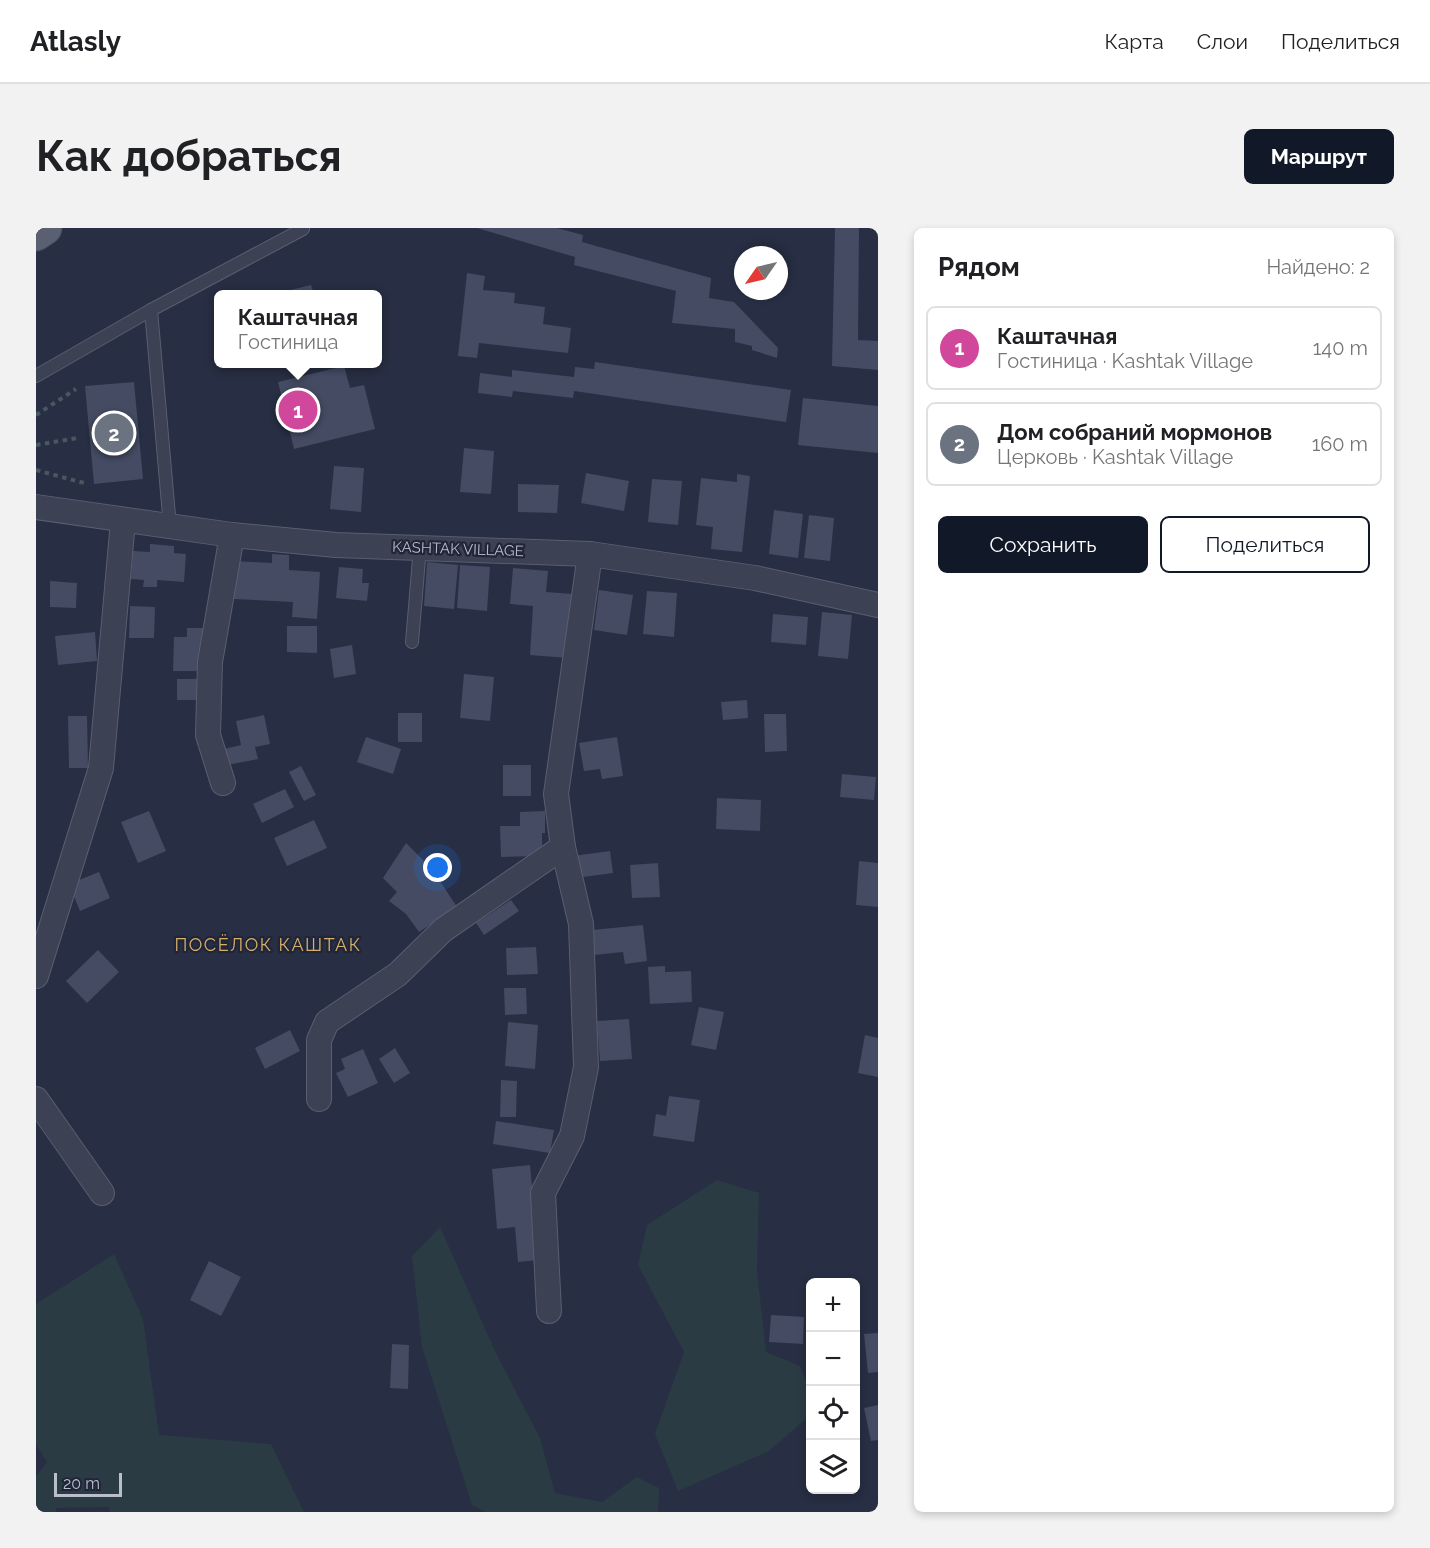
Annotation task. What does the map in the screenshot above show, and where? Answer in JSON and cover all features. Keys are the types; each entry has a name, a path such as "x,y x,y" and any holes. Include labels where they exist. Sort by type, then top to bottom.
{"main road":[{"path":"36,234 45,228"}],"street":[{"name":"KASHTAK VILLAGE","path":"36,507 232,535 336,545 590,554 754,578 878,605"},
{"path":"36,976 101,768 123,521"},
{"path":"223,783 208,735 210,662 232,535"},
{"path":"549,1311 543,1192 572,1136 586,1067 581,924 563,847 556,794 590,554"},
{"path":"319,1099 319,1040 327,1022 398,974 443,930 563,847"},
{"path":"36,1099 102,1193"}],"lane":[{"path":"36,376 151,310 303,229"},
{"path":"151,310 170,527"},
{"path":"412,642 420,547"}],"path":[{"path":"36,415 76,389"},
{"path":"36,445 77,438"},
{"path":"36,470 84,483"}],"shaded area":[{"path":"717,1180 759,1193 757,1270 766,1352 800,1366 806,1380 806,1419 769,1451 678,1491 655,1434 684,1352 638,1265 647,1225"},
{"path":"440,1227 495,1351 540,1438 555,1493 602,1502 637,1477 659,1488 658,1512 486,1512 472,1505 422,1347 412,1256"},
{"path":"114,1254 143,1319 159,1435 271,1444 304,1512 110,1512 108,1507 56,1508 56,1512 36,1512 36,1476 47,1462 36,1445 36,1304"}],"building":[{"path":"477,228 557,228 583,235 582,242 711,278 709,298 734,302 778,348 777,358 752,350 752,346 735,342 735,329 672,323 676,291 574,265 575,257"},
{"path":"835,228 859,228 858,340 878,341 878,370 832,366"},
{"path":"467,273 485,276 483,290 515,293 514,303 545,307 543,324 571,328 568,353 479,343 477,358 458,356"},
{"path":"311,285 313,290 290,290"},
{"path":"595,362 791,390 786,422 574,391 573,398 513,391 512,397 478,393 480,373 512,377 512,370 574,377 575,367 594,369"},
{"path":"336,368 345,368 350,388 364,385 375,429 294,449 278,382"},
{"path":"134,382 143,479 94,484 85,386"},
{"path":"803,398 878,406 878,453 798,445"},
{"path":"464,448 494,451 491,494 460,492"},
{"path":"334,466 364,468 361,512 330,509"},
{"path":"586,473 629,481 624,511 581,503"},
{"path":"737,474 750,476 742,552 711,549 713,527 696,525 701,478 737,482"},
{"path":"652,479 682,481 678,525 648,522"},
{"path":"518,484 559,485 557,513 518,512"},
{"path":"774,510 803,514 798,558 769,554"},
{"path":"809,515 834,518 830,561 804,558"},
{"path":"150,544 174,546 174,553 186,554 184,582 157,580 157,587 143,587 144,580 131,579 133,551 150,552"},
{"path":"272,554 289,555 289,570 320,572 317,619 292,617 293,602 234,599 235,561 272,563"},
{"path":"427,562 458,565 454,609 424,606"},
{"path":"460,565 490,567 487,611 457,608"},
{"path":"339,567 363,569 362,583 369,583 367,601 336,598"},
{"path":"513,568 548,571 546,592 572,594 567,658 530,655 533,606 510,604"},
{"path":"50,581 77,583 76,608 50,607"},
{"path":"599,590 633,595 627,635 594,630"},
{"path":"647,591 677,593 674,637 643,634"},
{"path":"130,606 155,607 154,638 129,638"},
{"path":"822,612 852,615 848,659 818,656"},
{"path":"773,614 808,617 806,645 771,642"},
{"path":"287,626 317,626 317,653 287,652"},
{"path":"187,628 203,628 203,671 173,671 174,637 187,637"},
{"path":"95,632 97,661 58,665 55,636"},
{"path":"352,645 356,674 334,678 330,649"},
{"path":"464,674 494,677 490,721 460,718"},
{"path":"177,679 199,679 200,700 177,700"},
{"path":"747,700 748,718 723,720 721,702"},
{"path":"398,713 422,713 422,742 398,742"},
{"path":"764,714 786,714 787,751 765,752"},
{"path":"264,715 270,744 255,747 258,759 227,765 224,749 241,745 236,721"},
{"path":"68,716 87,716 88,768 69,768"},
{"path":"366,737 401,749 393,774 357,762"},
{"path":"617,737 623,776 602,779 600,769 584,771 579,743"},
{"path":"503,765 531,765 531,796 503,796"},
{"path":"301,766 316,795 304,801 289,772"},
{"path":"842,774 876,777 874,800 840,797"},
{"path":"285,789 294,807 262,823 253,804"},
{"path":"717,798 761,800 760,831 716,829"},
{"path":"149,811 166,851 138,863 121,822"},
{"path":"545,811 545,833 542,833 542,848 538,848 538,856 501,857 500,826 520,826 520,812"},
{"path":"314,820 327,848 287,866 274,838"},
{"path":"406,843 432,869 457,907 419,932 406,914 389,901 397,892 383,878"},
{"path":"610,851 613,873 576,878 573,856"},
{"path":"859,861 878,863 878,907 856,905"},
{"path":"658,863 660,897 632,898 630,865"},
{"path":"99,872 110,898 80,911 69,884"},
{"path":"511,900 519,911 484,935 476,923"},
{"path":"643,925 647,961 625,964 623,952 594,955 592,930"},
{"path":"536,947 538,974 507,975 506,948"},
{"path":"98,950 119,972 87,1003 66,981"},
{"path":"665,966 665,972 691,971 692,1002 650,1004 648,967"},
{"path":"504,988 526,988 527,1014 505,1015"},
{"path":"699,1007 724,1012 716,1050 691,1045"},
{"path":"629,1019 632,1059 600,1061 597,1021"},
{"path":"508,1022 538,1025 535,1069 505,1066"},
{"path":"290,1030 300,1051 265,1069 255,1048"},
{"path":"865,1035 878,1038 878,1077 858,1073"},
{"path":"395,1048 410,1073 394,1083 379,1059"},
{"path":"363,1049 378,1083 348,1097 336,1073 345,1069 341,1059"},
{"path":"501,1080 517,1081 516,1117 500,1117"},
{"path":"669,1096 700,1100 694,1142 653,1136 656,1114 666,1116"},
{"path":"496,1121 554,1130 550,1153 493,1144"},
{"path":"530,1165 539,1260 518,1262 515,1227 497,1229 492,1169"},
{"path":"209,1261 241,1277 221,1316 190,1300"},
{"path":"771,1315 804,1317 803,1344 769,1342"},
{"path":"878,1333 878,1372 868,1373 864,1334"},
{"path":"392,1344 409,1345 408,1389 390,1388"},
{"path":"878,1405 878,1440 871,1441 864,1408"}],"place":[{"name":"Каштачная","path":"298,410"},
{"name":"Дом собраний мормонов","path":"114,433"}],"district":[{"name":"ПОСЁЛОК КАШТАК","path":"268,945"}]}
